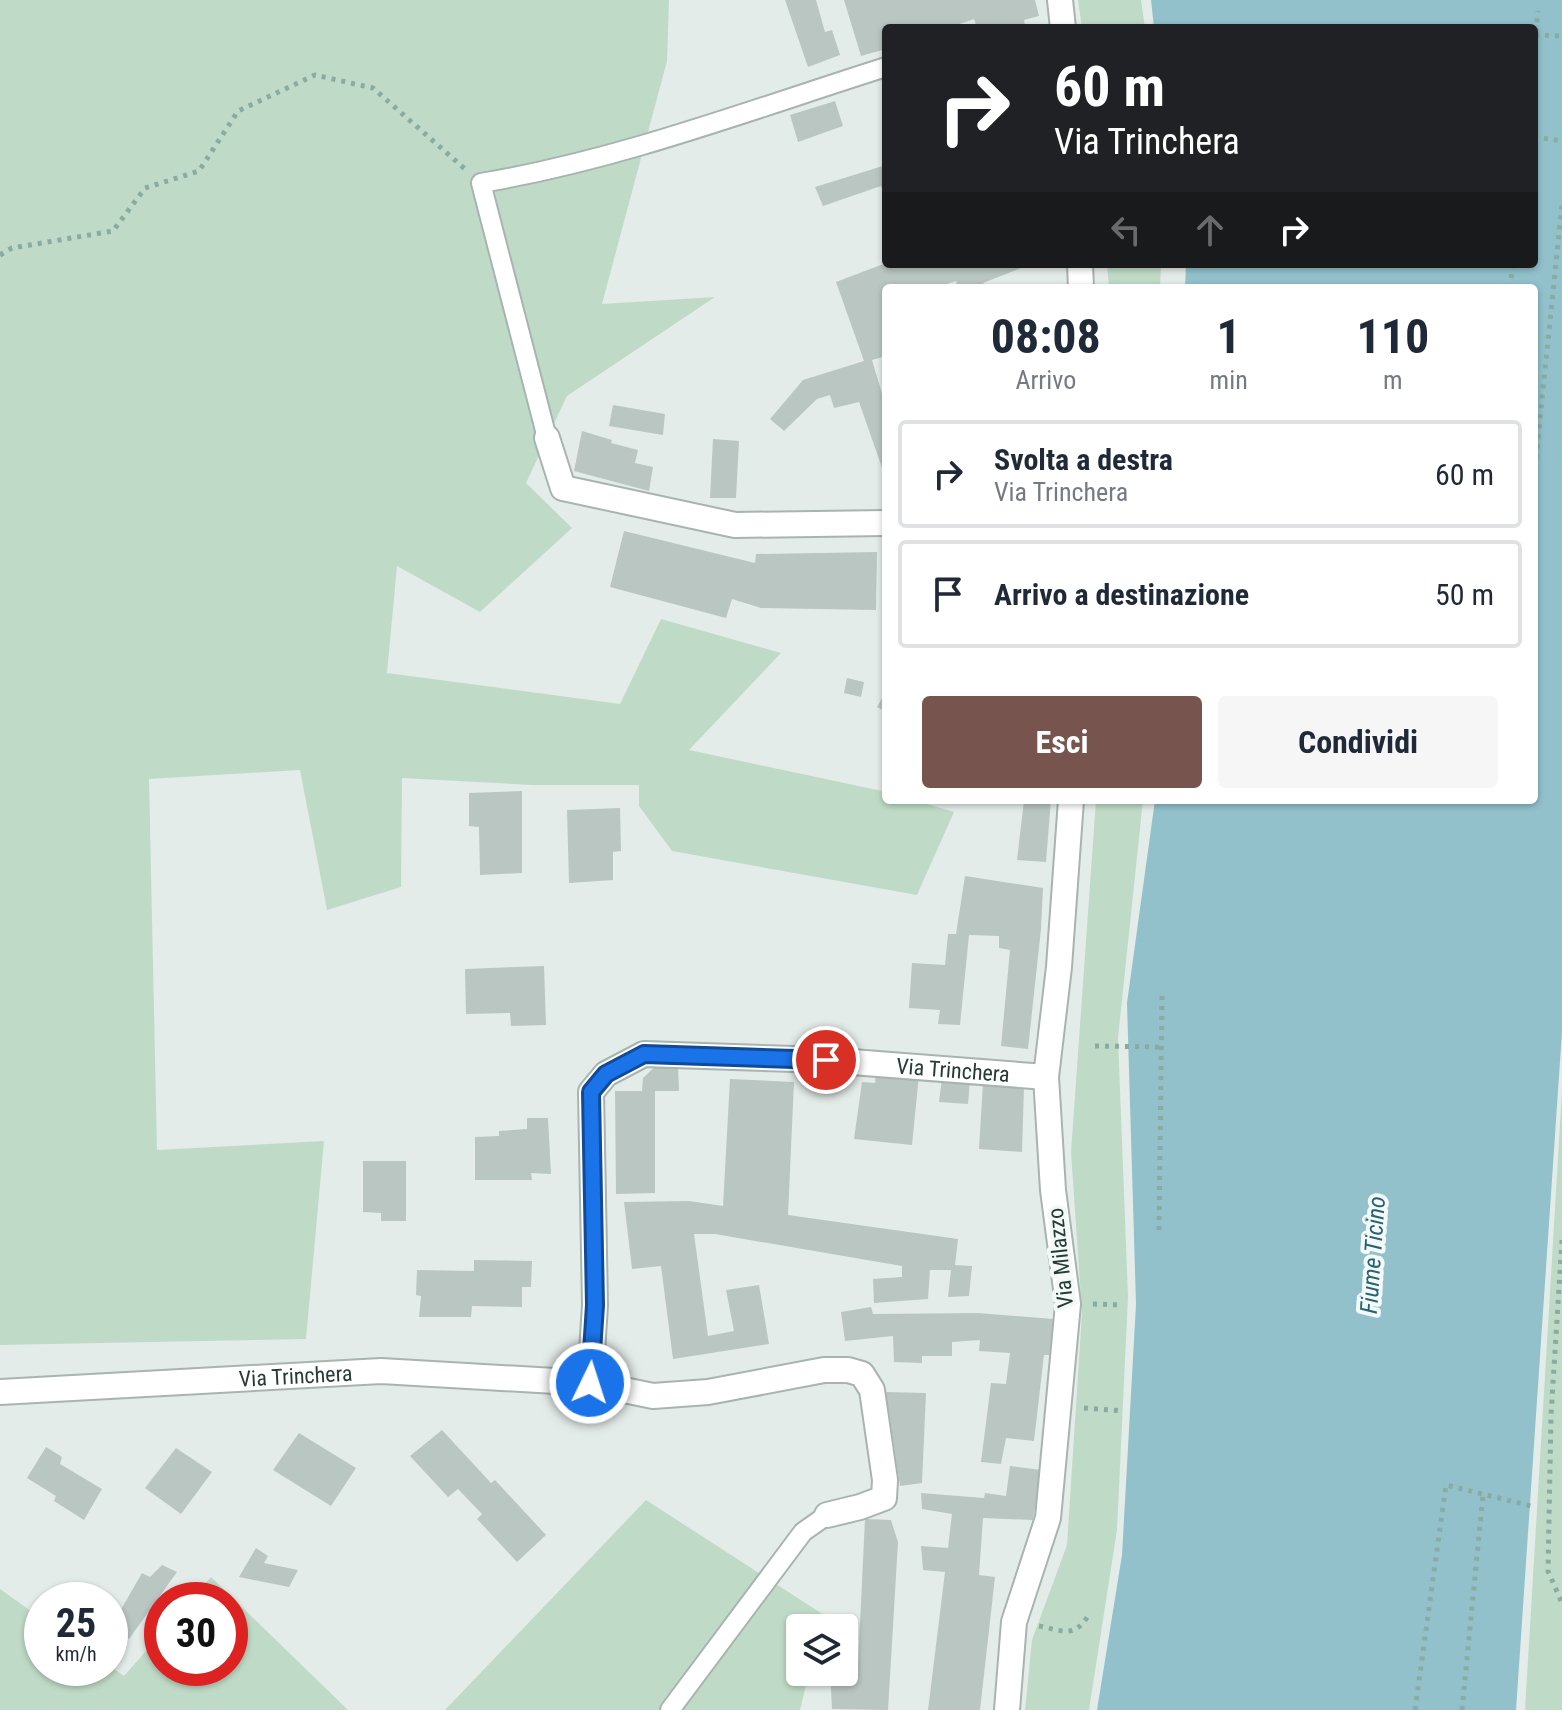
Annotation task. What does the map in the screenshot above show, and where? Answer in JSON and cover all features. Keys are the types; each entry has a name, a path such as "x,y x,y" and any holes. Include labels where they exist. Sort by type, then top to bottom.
{"street":[{"path":"1060,0 1063,24"},
{"path":"547,438 563,488 735,525 882,523"},
{"name":"Via Milazzo","path":"1007,1710 1014,1622 1048,1518 1068,1304 1053,1190 1046,1077 1059,967 1071,804"},
{"name":"Via Trinchera","path":"590,1383 595,1305 591,1092 606,1074 644,1054 826,1060 1046,1077"},
{"name":"Via Trinchera","path":"0,1392 381,1371 590,1383 653,1396 708,1392 824,1370 848,1370 862,1374 872,1390 885,1480 884,1498 827,1515"}],"lane":[{"path":"547,438 481,183 521,176 645,143 882,68"},
{"path":"670,1710 803,1532 827,1515"}],"path":[{"path":"1536,24 1538,11"},
{"path":"1538,35 1562,36"},
{"path":"0,255 12,248 113,231 145,188 199,171 238,111 315,75 373,88 481,183"},
{"path":"1538,138 1562,141"},
{"path":"1538,439 1562,204"},
{"path":"1159,1230 1162,995"},
{"path":"1095,1046 1161,1047"},
{"path":"1562,1240 1551,1415 1548,1571 1562,1603"},
{"path":"1059,1406 1123,1411"},
{"path":"1415,1710 1446,1485 1531,1506"},
{"path":"1462,1710 1483,1494"},
{"path":"1014,1622 1071,1632 1081,1628 1088,1616"}],"green space":[{"path":"0,0 669,0 667,61 602,304 715,297 567,396 526,483 572,528 480,612 397,566 387,673 620,704 661,619 781,653 689,750 882,791 882,804 927,804 954,812 917,895 672,851 639,806 639,785 532,785 402,778 401,887 327,910 300,770 149,779 157,1150 324,1141 306,1339 0,1345"},
{"path":"1078,0 1141,0 1144,24 1081,24"},
{"path":"1107,268 1161,268 1160,284 1109,284"},
{"path":"1096,804 1143,804 1118,1038 1128,1297 1117,1530 1089,1710 1025,1710 1032,1640 1067,1545 1082,1313 1071,1152"},
{"path":"1562,1091 1562,1710 1525,1710"},
{"path":"646,1500 822,1614 786,1614 786,1686 806,1686 800,1710 445,1710"},
{"path":"0,1589 24,1606 24,1686 128,1686 128,1671 144,1653 144,1686 248,1686 248,1613 348,1710 0,1710"}],"water":[{"name":"Fiume Ticino","path":"1151,0 1562,0 1562,1032 1516,1710 1097,1710 1122,1555 1136,1304 1127,1003 1154,804 1538,804 1538,284 1185,284 1186,268 1538,268 1538,24 1154,24"}],"building":[{"path":"785,0 816,0 825,32 832,30 840,55 808,67"},
{"path":"844,0 1035,0 1039,16 1024,20 1025,24 976,24 974,19 960,24 882,24 882,50 861,56"},
{"path":"835,101 843,126 798,142 790,115"},
{"path":"882,166 882,188 881,186 823,206 815,187"},
{"path":"882,265 882,268 1021,268 984,284 957,284 956,281 947,284 882,284 882,357 872,360 882,394 882,468 859,402 834,408 830,395 817,399 784,431 770,419 803,380 864,361 836,282"},
{"path":"613,405 665,414 663,435 609,426"},
{"path":"582,431 638,450 635,463 653,467 649,491 574,471"},
{"path":"713,439 739,441 736,498 710,498"},
{"path":"624,531 755,563 756,554 877,552 876,610 761,608 732,599 726,618 610,587"},
{"path":"847,678 864,682 861,697 844,693"},
{"path":"522,791 522,873 480,875 479,827 469,826 469,793"},
{"path":"1024,804 1051,804 1046,862 1017,860"},
{"path":"620,808 621,851 613,852 613,880 569,883 567,810"},
{"path":"965,876 1043,888 1028,1049 1001,1046 1010,950 999,948 999,936 969,935 960,1025 938,1024 940,1010 909,1008 912,963 945,965 948,934 956,934"},
{"path":"544,966 546,1025 511,1026 510,1013 466,1014 465,969"},
{"path":"659,1063 678,1065 679,1091 655,1091 655,1193 616,1194 615,1091 642,1091 643,1078"},
{"path":"876,1071 919,1075 912,1145 854,1139 862,1082 875,1083"},
{"path":"942,1078 970,1081 968,1104 939,1102"},
{"path":"730,1079 794,1082 788,1215 958,1239 955,1265 972,1266 969,1296 948,1297 951,1270 930,1270 928,1299 874,1303 873,1279 902,1277 902,1266 715,1234 694,1234 708,1336 734,1331 726,1290 759,1285 769,1344 673,1359 661,1266 632,1269 624,1202 689,1201 723,1206"},
{"path":"983,1082 1024,1086 1022,1152 979,1149"},
{"path":"527,1118 548,1118 551,1174 531,1173 532,1180 475,1180 475,1137 499,1136 499,1131 527,1129"},
{"path":"363,1161 406,1161 406,1221 381,1221 381,1213 363,1212"},
{"path":"474,1260 532,1261 531,1287 522,1287 522,1307 472,1306 471,1317 419,1317 421,1296 416,1295 417,1270 474,1271"},
{"path":"871,1307 873,1314 978,1313 1053,1319 1051,1355 1044,1355 1034,1441 1006,1438 1001,1464 981,1462 991,1383 1006,1384 1010,1353 979,1351 980,1340 952,1342 952,1356 922,1356 922,1363 894,1362 893,1336 845,1341 841,1312"},
{"path":"886,1392 926,1393 922,1483 900,1486"},
{"path":"442,1430 491,1483 495,1480 546,1535 517,1562 477,1519 482,1514 458,1489 448,1497 410,1456"},
{"path":"299,1433 356,1468 331,1506 273,1470"},
{"path":"46,1447 62,1457 60,1464 102,1489 84,1520 54,1501 56,1496 27,1478"},
{"path":"176,1448 212,1472 181,1514 145,1488"},
{"path":"1010,1466 1041,1470 1033,1520 983,1518 979,1575 995,1577 980,1710 928,1710 945,1572 923,1570 921,1546 948,1548 952,1514 922,1509 921,1493 984,1498 985,1493 1006,1496"},
{"path":"865,1519 891,1520 898,1542 888,1710 832,1709 831,1686 858,1686"},
{"path":"256,1548 268,1556 264,1563 298,1570 289,1587 239,1577"},
{"path":"162,1565 177,1572 170,1582 144,1582 144,1618 129,1639 128,1597 142,1573 150,1577"}],"route":[{"path":"590,1383 595,1305 591,1092 606,1074 644,1054 826,1060"}]}
